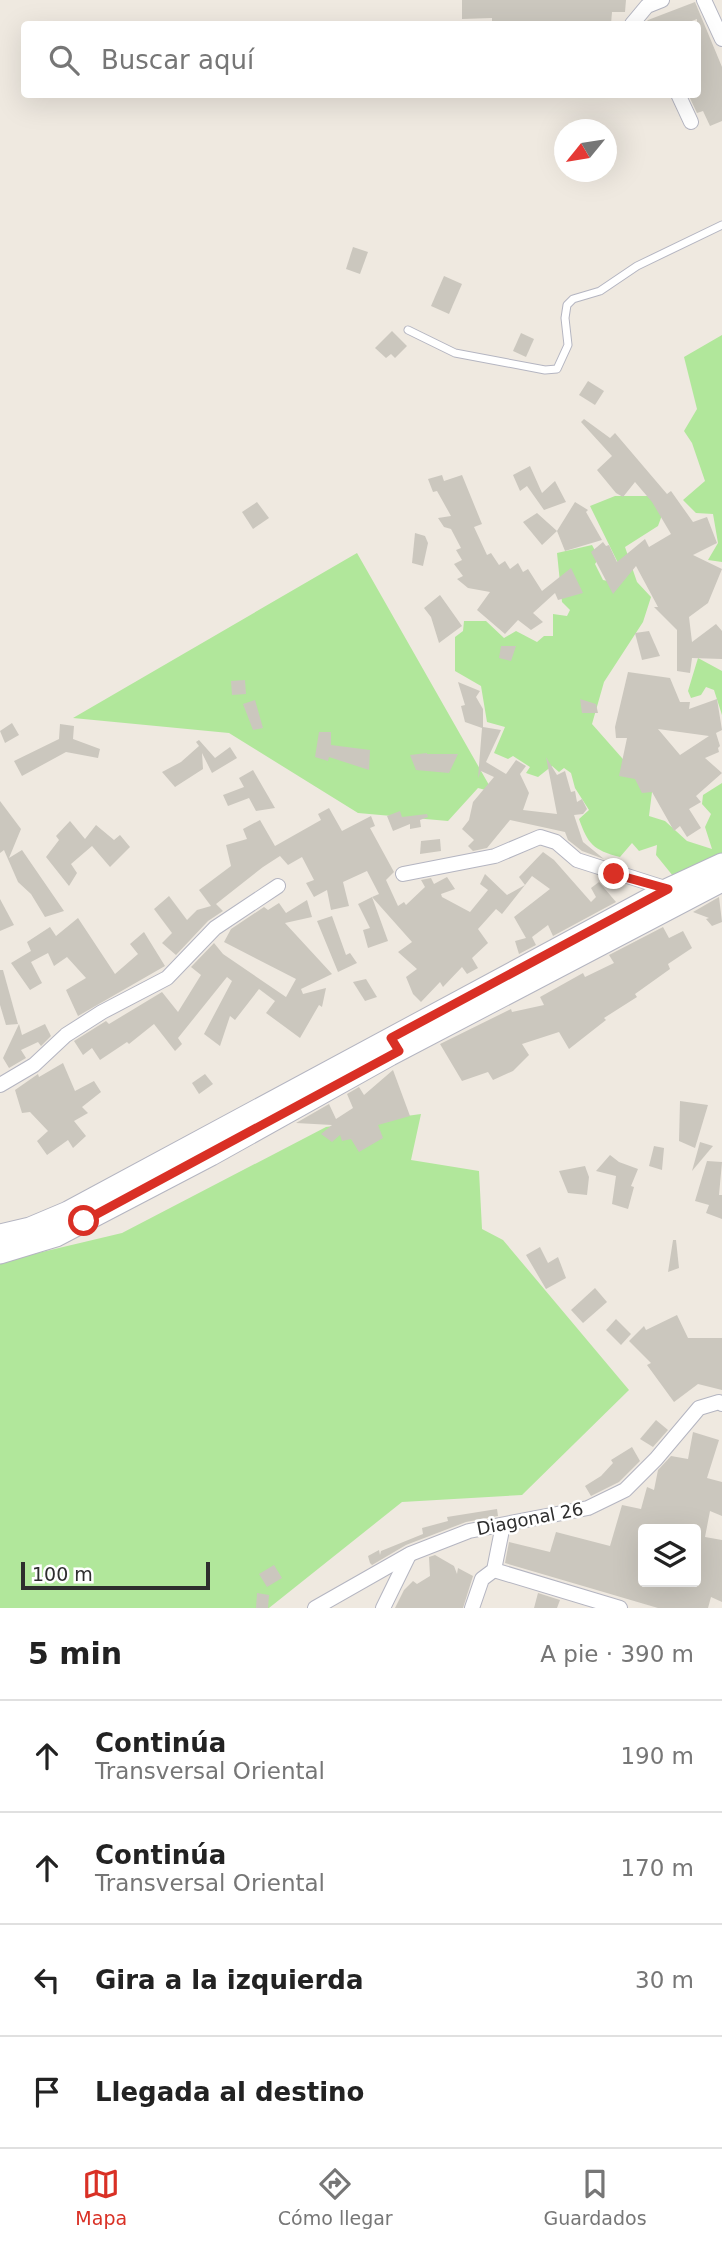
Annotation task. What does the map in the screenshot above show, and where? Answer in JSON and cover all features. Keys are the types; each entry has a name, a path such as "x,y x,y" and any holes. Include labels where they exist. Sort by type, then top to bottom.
{"main road":[{"path":"0,1253 56,1236 668,889 722,864"},
{"path":"0,1236 30,1228 68,1212 722,881"}],"street":[{"path":"639,21 647,6 662,0"},
{"path":"704,0 722,37"},
{"path":"680,98 691,122"},
{"path":"403,874 495,856 540,837 556,842 577,860 668,889"},
{"path":"0,1085 34,1065 66,1035 102,1012 167,978 215,928 278,886"},
{"name":"Diagonal 26","path":"315,1608 410,1554 469,1531 588,1508 625,1490 656,1460 699,1408 719,1402 722,1404"},
{"path":"471,1608 482,1579 494,1570 503,1525"},
{"path":"383,1608 410,1554"},
{"path":"494,1570 592,1604 620,1608"}],"lane":[{"path":"408,330 455,353 545,370 557,369 568,345 565,318 567,305 573,299 600,291 637,266 722,225"}],"green space":[{"path":"722,335 722,562 708,560 718,543 713,514 696,513 683,500 705,481 692,443 684,431 697,409 684,357"},
{"path":"615,496 655,496 665,507 658,526 625,547 637,582 651,597 643,622 604,682 592,724 652,792 649,816 665,821 687,841 712,849 705,827 711,814 702,804 703,795 722,783 722,858 686,892 656,855 657,845 639,851 632,843 620,857 603,852 593,845 579,819 589,810 575,788 571,773 564,768 559,772 552,766 538,777 526,773 530,767 513,756 508,759 494,753 505,727 487,722 481,686 455,671 455,637 463,631 464,621 486,621 504,638 516,631 537,642 544,636 553,636 553,614 567,616 570,610 562,602 557,553 592,545 599,558 595,564 603,580 613,582 618,563 590,506"},
{"path":"357,553 493,792 478,788 448,821 358,813 229,733 73,718"},
{"path":"698,658 722,671 722,715 714,690 706,687 701,695 691,698 688,691"},
{"path":"421,1114 411,1160 479,1171 482,1229 503,1240 629,1390 522,1495 402,1502 269,1608 0,1608 0,1262 122,1233 326,1127"}],"building":[{"path":"462,0 626,0 625,12 612,12 611,21 462,19"},
{"path":"695,2 722,67 722,121 710,126 703,111 697,113 690,98 701,98 701,21 648,20"},
{"path":"353,247 368,252 360,274 346,269"},
{"path":"444,276 462,284 449,314 431,306"},
{"path":"392,331 407,346 395,358 391,354 386,358 375,348"},
{"path":"521,333 534,339 526,357 513,351"},
{"path":"588,381 604,391 595,405 579,395"},
{"path":"584,419 610,438 615,433 667,494 671,491 693,522 707,517 717,543 693,555 722,569 708,603 689,617 692,642 716,624 722,631 722,659 692,658 690,673 677,671 677,630 654,607 658,607 636,566 613,594 591,552 603,542 606,546 609,545 617,562 645,539 649,547 671,534 652,502 635,482 623,497 616,493 597,470 612,456 581,422"},
{"path":"530,466 542,493 555,481 566,502 544,510 527,486 520,491 513,475"},
{"path":"442,475 444,481 462,475 482,524 474,527 487,555 491,553 499,565 505,561 510,569 518,563 523,572 528,569 542,591 571,568 583,593 558,600 555,593 533,613 543,622 531,630 518,620 505,634 477,610 490,592 468,588 457,579 463,576 454,564 462,560 456,550 461,548 451,529 444,527 438,518 451,516 437,491 433,492 428,479"},
{"path":"257,502 269,518 253,529 242,512"},
{"path":"575,502 588,510 586,512 602,540 565,551 557,531"},
{"path":"537,513 557,531 542,545 523,522"},
{"path":"415,533 425,536 428,543 423,566 412,563"},
{"path":"440,595 462,626 439,643 431,617 424,608"},
{"path":"649,631 660,656 642,660 635,633"},
{"path":"501,646 516,646 511,661 499,658"},
{"path":"628,672 670,678 680,702 690,702 689,709 717,699 722,730 716,733 719,752 705,758 722,773 696,796 701,802 689,809 701,828 687,837 680,826 674,831 652,792 642,793 635,779 619,776 627,738 616,738 615,727","holes":["658,729 709,736 680,755"]},
{"path":"245,680 246,694 232,695 231,681"},
{"path":"458,682 480,691 476,697 483,709 483,727 501,730 486,762 506,774 516,760 526,766 520,774 529,793 523,810 557,814 546,757 557,775 565,771 571,792 575,791 577,802 582,799 587,809 583,814 574,815 583,842 604,859 582,851 568,840 565,832 510,820 487,848 473,851 468,846 474,840 462,829 469,820 473,802 494,777 481,771 478,778 482,728 465,722 461,706 465,705"},
{"path":"580,699 596,704 598,713 582,713"},
{"path":"255,700 263,728 253,730 243,704"},
{"path":"12,723 19,735 5,743 0,731"},
{"path":"60,724 74,726 73,739 100,749 98,758 66,752 22,776 14,761 59,739"},
{"path":"319,732 331,732 331,745 370,750 369,770 329,757 328,761 315,757"},
{"path":"199,740 215,758 230,747 237,758 212,773 202,753 203,769 175,787 162,772 181,762 199,746 196,742"},
{"path":"458,754 449,773 416,770 410,755"},
{"path":"253,770 275,808 256,811 249,798 228,806 223,795 244,787 239,778"},
{"path":"0,801 21,829 9,858 22,850 64,911 45,917 31,894 18,882 4,850 0,853"},
{"path":"329,808 342,831 371,816 375,826 370,828 394,872 386,880 398,906 404,902 406,905 425,887 421,880 431,878 434,884 447,877 455,889 441,894 442,897 470,912 488,890 480,884 485,874 507,895 525,885 502,914 496,909 478,929 488,943 472,958 478,968 467,974 462,967 443,987 440,982 421,1002 413,994 406,977 417,969 398,952 412,942 372,897 379,894 367,871 343,882 349,906 331,910 327,890 314,897 306,883 314,880 302,857 288,865 280,856 263,867 216,904 223,911 208,921 176,955 162,943 172,933 154,909 169,896 187,920 197,910 211,906 199,890 231,866 226,845 247,839 243,829 260,820 275,846 321,820 318,814"},
{"path":"400,811 402,817 427,814 428,817 420,820 421,827 410,829 410,824 393,831 387,816"},
{"path":"70,821 85,839 96,825 114,840 120,835 130,847 110,867 92,846 71,864 77,873 69,886 46,857 59,840 56,836"},
{"path":"440,839 441,851 420,854 421,841"},
{"path":"543,852 554,860 591,902 596,897 591,888 599,882 616,902 553,936 548,925 532,937 536,945 519,954 515,941 526,938 514,917 550,889 532,876 525,885 519,877"},
{"path":"372,897 388,941 368,948 363,930 370,928 358,904"},
{"path":"719,897 722,922 712,926 706,919 709,918 693,912"},
{"path":"0,899 14,925 0,931"},
{"path":"307,900 312,917 285,923 332,974 301,989 303,994 326,988 322,1007 319,1005 300,1038 266,1013 275,1001 259,989 235,1020 230,1016 220,1046 204,1034 232,981 227,977 178,1038 182,1044 175,1051 154,1024 129,1044 127,1042 100,1060 92,1048 83,1055 74,1041 106,1021 109,1024 162,992 178,1012 201,975 191,967 214,943 223,954 286,997 296,979 224,942 231,929 264,907 268,910 279,903 286,913"},
{"path":"332,916 346,955 350,953 357,963 338,972 317,921"},
{"path":"78,918 115,974 138,954 130,944 144,932 165,966 78,1016 66,990 86,978 67,957 54,966 48,953 31,962 42,983 30,990 11,963 31,951 27,942 50,927 56,936"},
{"path":"663,927 669,938 683,931 692,948 668,964 670,969 635,994 637,997 604,1018 606,1020 569,1049 559,1032 522,1044 529,1055 513,1071 493,1080 488,1072 462,1081 440,1044 511,1009 512,1012 544,1005 540,997 583,973 585,977 614,963 609,955"},
{"path":"0,970 3,970 18,1024 6,1025 0,1005"},
{"path":"366,979 377,997 365,1001 353,982"},
{"path":"19,1024 22,1035 45,1024 51,1036 41,1046 38,1042 21,1050 26,1058 9,1068 3,1058"},
{"path":"63,1063 75,1091 94,1081 101,1092 82,1107 88,1113 74,1121 86,1136 73,1148 68,1140 47,1155 37,1141 48,1131 30,1112 22,1113 15,1090 38,1074 39,1077"},
{"path":"393,1070 410,1116 378,1125 383,1138 359,1152 351,1139 342,1141 340,1135 332,1142 321,1134 332,1125 296,1123 329,1104 336,1119 353,1108 347,1094 359,1087 364,1095"},
{"path":"205,1074 213,1084 199,1094 192,1083"},
{"path":"680,1101 708,1105 695,1148 679,1141"},
{"path":"700,1142 713,1146 692,1171"},
{"path":"654,1146 664,1148 662,1170 649,1166"},
{"path":"610,1155 619,1162 638,1169 631,1186 634,1187 628,1209 612,1204 616,1176 596,1171"},
{"path":"707,1161 722,1162 719,1195 722,1195 722,1219 706,1213 709,1205 695,1201"},
{"path":"585,1166 589,1177 587,1195 568,1193 559,1171"},
{"path":"673,1240 676,1240 679,1268 668,1272"},
{"path":"540,1247 548,1263 558,1257 566,1278 546,1289 526,1255"},
{"path":"595,1288 607,1302 583,1323 571,1310"},
{"path":"677,1315 688,1338 722,1338 722,1390 698,1384 674,1402 647,1365 651,1363 629,1341 644,1326 646,1330"},
{"path":"616,1319 631,1334 621,1345 606,1330"},
{"path":"656,1420 668,1430 653,1447 640,1439"},
{"path":"693,1432 719,1440 707,1478 722,1482 722,1516 710,1511 705,1537 722,1540 722,1602 711,1597 708,1608 658,1608 505,1563 509,1542 550,1552 556,1532 610,1546 622,1505 641,1509 647,1487 654,1490 658,1470 671,1456 688,1459"},
{"path":"632,1447 640,1461 619,1482 591,1496 585,1486 601,1476 613,1463 611,1460"},
{"path":"497,1509 498,1516 466,1522 406,1545 372,1565 370,1563 368,1556 379,1550 380,1555 381,1551 423,1534 422,1528 448,1521 447,1517"},
{"path":"435,1555 454,1566 457,1574 458,1568 473,1576 463,1608 395,1608 404,1590 413,1581 417,1584 430,1576 429,1557"},
{"path":"274,1565 282,1578 267,1587 259,1574"},
{"path":"257,1593 269,1595 268,1608 256,1608"},
{"path":"538,1593 560,1600 557,1608 534,1608"}],"route":[{"path":"84,1221 211,1155 399,1051 391,1038 668,889 614,874"}]}
